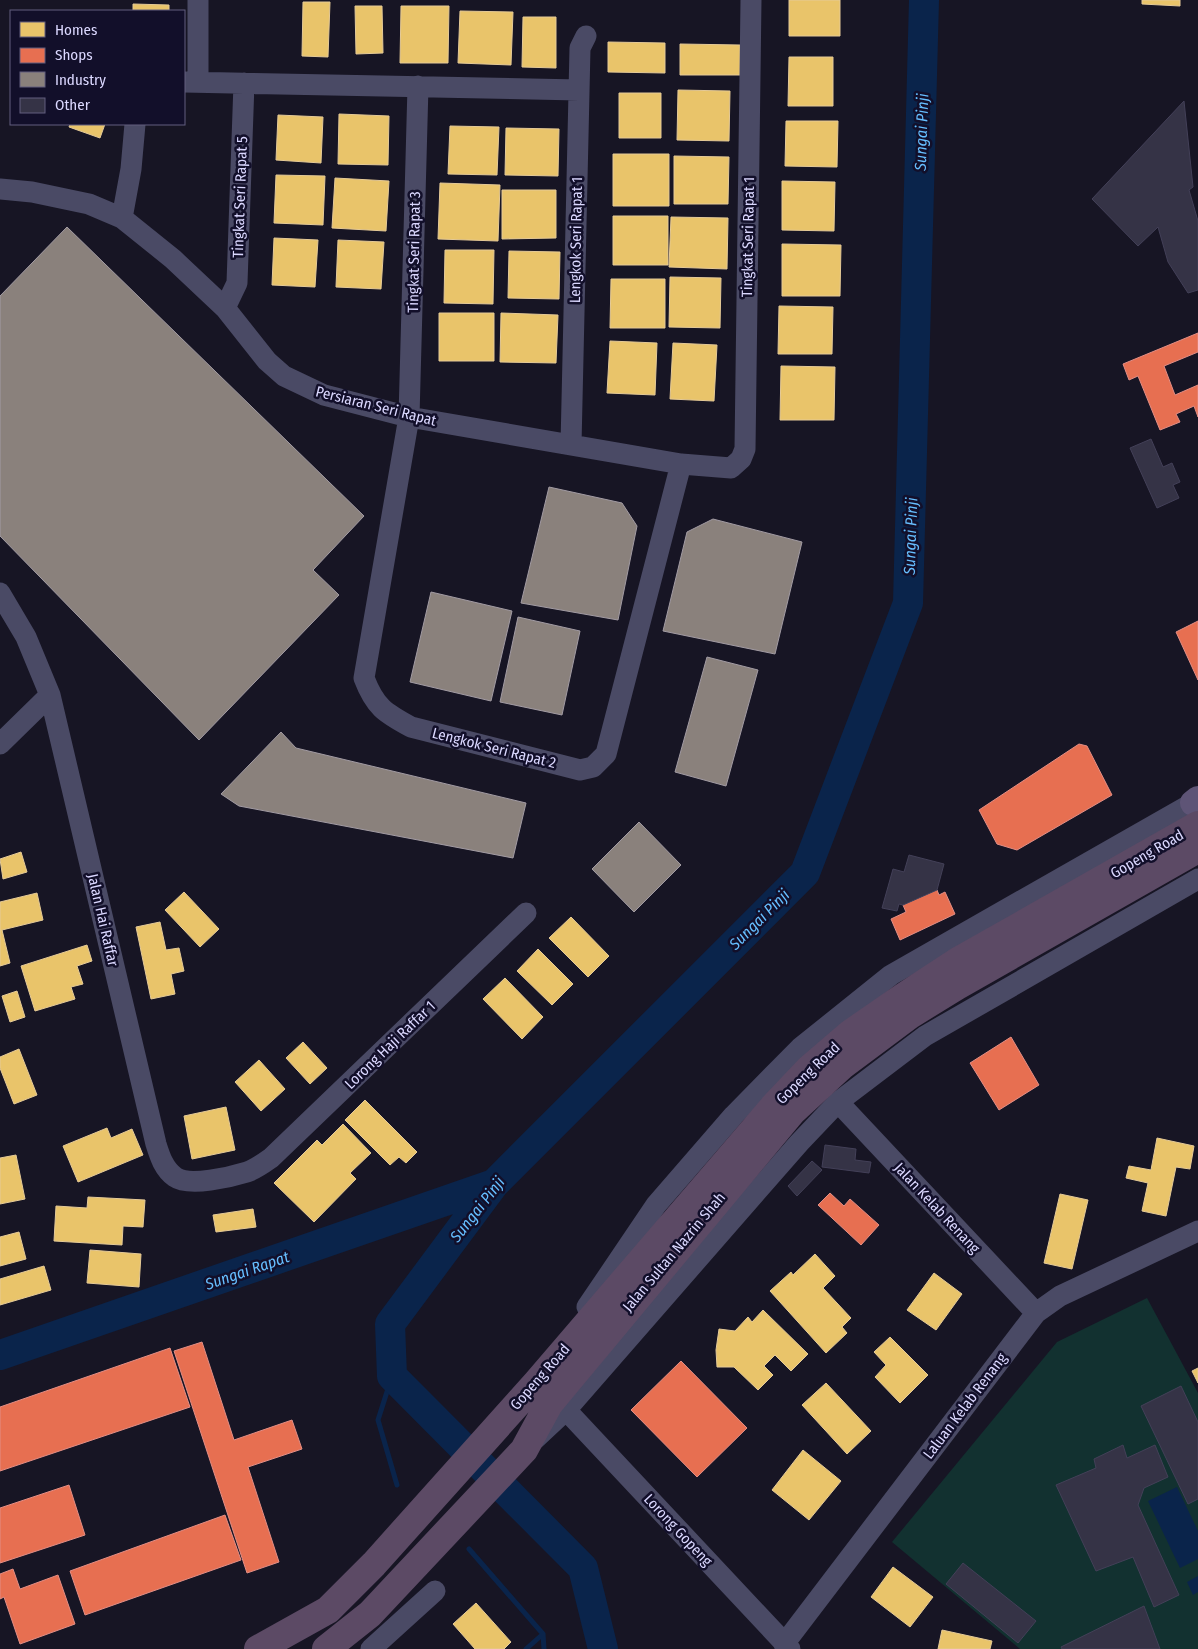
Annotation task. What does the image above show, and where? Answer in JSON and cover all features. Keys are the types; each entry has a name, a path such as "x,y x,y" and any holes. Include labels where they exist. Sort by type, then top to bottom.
{"highway":[{"name":"Gopeng Road","path":"906,1006 958,961 1197,807"},
{"name":"Gopeng Road","path":"258,1649 328,1610 374,1564 537,1382 773,1107 809,1069 851,1033 906,1006 1198,849"},
{"name":"Jalan Sultan Nazrin Shah","path":"326,1649 370,1614 524,1450 548,1404 792,1112 906,1006"}],"street":[{"path":"198,0 191,82 579,90"},
{"name":"Tingkat Seri Rapat 1","path":"731,468 741,458 746,449 751,0"},
{"name":"Lengkok Seri Rapat 1","path":"572,445 580,48 586,36"},
{"name":"Tingkat Seri Rapat 5","path":"226,308 237,283 244,83"},
{"name":"Tingkat Seri Rapat 3","path":"409,417 418,86"},
{"path":"122,218 131,169 135,125"},
{"name":"Persiaran Seri Rapat","path":"0,189 32,192 89,204 122,218 173,259 226,308 267,361 284,376 324,395 409,417 681,464 731,468"},
{"name":"Lengkok Seri Rapat 2","path":"409,417 364,678 372,698 389,714 411,727 580,770 593,767 606,754 681,464"},
{"name":"Jalan Hai Raffar","path":"0,593 26,637 50,695 149,1116 163,1165 176,1178 188,1182 204,1181 249,1171"},
{"path":"0,744 50,695"},
{"path":"537,1382 656,1205 734,1115 800,1048 891,975 1197,807"},
{"path":"524,1450 566,1410 799,1143 838,1102 925,1036 1198,879"},
{"name":"Lorong Haji Raffar 1","path":"249,1171 271,1158 291,1140 526,913"},
{"name":"Jalan Kelab Renang","path":"838,1102 1036,1313"},
{"name":"Laluan Kelab Renang","path":"787,1647 1036,1313 1060,1296 1198,1231"},
{"name":"Lorong Gopeng","path":"566,1410 787,1647"},
{"path":"371,1649 435,1591"}],"green space":[{"path":"1147,1298 1198,1393 1198,1649 1020,1649 892,1542 1057,1342"}],"water":[{"path":"1177,1487 1198,1531 1198,1559 1180,1568 1148,1501"},
{"path":"1198,1576 1198,1592 1193,1595 1187,1582"}],"building: Homes":[{"path":"789,0 840,0 840,36 789,36"},
{"path":"1142,0 1180,0 1180,6 1142,4"},
{"path":"303,2 330,2 328,57 302,56"},
{"path":"133,4 169,5 169,10 133,10"},
{"path":"355,6 382,6 383,53 356,54"},
{"path":"401,6 449,6 448,63 400,63"},
{"path":"460,11 513,12 511,65 458,63"},
{"path":"523,17 556,17 556,68 522,67"},
{"path":"608,42 665,43 665,73 608,72"},
{"path":"680,44 740,45 740,75 680,75"},
{"path":"789,57 833,57 833,106 788,106"},
{"path":"678,90 730,91 729,141 677,140"},
{"path":"619,93 661,93 661,138 619,138"},
{"path":"339,114 389,116 388,165 338,164"},
{"path":"278,115 323,117 321,163 276,160"},
{"path":"786,121 838,121 837,167 785,166"},
{"path":"70,125 105,125 100,138 69,127"},
{"path":"450,126 499,127 497,175 448,174"},
{"path":"506,128 559,129 558,176 505,175"},
{"path":"613,154 669,154 669,206 613,206"},
{"path":"674,156 729,157 728,204 674,204"},
{"path":"276,175 325,176 323,225 274,223"},
{"path":"335,178 389,181 386,231 332,228"},
{"path":"782,181 835,182 834,231 782,230"},
{"path":"440,183 500,185 498,241 438,239"},
{"path":"502,190 556,190 556,238 502,239"},
{"path":"613,216 668,216 668,265 613,265"},
{"path":"671,217 728,218 727,269 669,267"},
{"path":"274,238 318,240 315,287 272,285"},
{"path":"338,240 384,242 381,289 336,287"},
{"path":"782,244 841,245 840,296 782,296"},
{"path":"445,250 494,250 493,304 444,303"},
{"path":"509,251 560,252 559,299 508,298"},
{"path":"670,277 721,278 720,328 669,327"},
{"path":"611,279 665,279 665,328 610,328"},
{"path":"779,306 833,307 832,354 778,354"},
{"path":"439,313 494,313 494,361 439,361"},
{"path":"501,313 558,315 556,363 500,362"},
{"path":"610,341 657,343 655,395 607,393"},
{"path":"673,343 717,345 714,401 670,399"},
{"path":"781,366 835,367 834,420 780,420"},
{"path":"21,852 27,872 3,879 0,859"},
{"path":"184,892 219,929 200,947 165,910"},
{"path":"37,893 43,920 2,930 10,963 0,966 0,902"},
{"path":"571,917 609,956 588,977 549,938"},
{"path":"160,922 166,950 179,948 184,971 171,974 175,994 151,999 136,927"},
{"path":"87,945 92,961 77,966 83,984 71,987 75,999 35,1011 21,966"},
{"path":"538,949 573,984 552,1005 517,971"},
{"path":"505,978 543,1017 522,1039 483,999"},
{"path":"17,991 25,1017 10,1022 2,996"},
{"path":"303,1042 327,1068 310,1084 286,1058"},
{"path":"19,1049 37,1095 14,1104 0,1068 0,1057"},
{"path":"259,1060 285,1089 261,1111 235,1082"},
{"path":"365,1100 417,1152 406,1163 399,1157 390,1165 345,1120"},
{"path":"226,1107 235,1150 192,1159 184,1116"},
{"path":"343,1124 371,1153 350,1173 356,1179 314,1222 274,1183 317,1140 322,1145"},
{"path":"107,1128 111,1138 132,1129 143,1155 78,1182 63,1146"},
{"path":"1157,1138 1194,1146 1190,1169 1176,1167 1166,1216 1142,1211 1148,1183 1126,1178 1129,1166 1151,1170"},
{"path":"16,1155 25,1199 0,1204 0,1158"},
{"path":"1060,1194 1088,1200 1072,1269 1044,1263"},
{"path":"88,1197 145,1200 143,1227 123,1226 122,1245 54,1241 56,1206 87,1208"},
{"path":"253,1209 256,1227 216,1232 213,1215"},
{"path":"19,1232 26,1259 0,1266 0,1237"},
{"path":"90,1250 141,1254 139,1287 87,1283"},
{"path":"815,1254 835,1276 823,1288 851,1318 842,1327 847,1333 826,1353 770,1291 791,1272 793,1275"},
{"path":"44,1266 51,1290 0,1305 0,1279"},
{"path":"934,1273 962,1294 936,1330 907,1310"},
{"path":"763,1310 808,1354 791,1371 775,1355 764,1366 773,1375 758,1390 734,1367 717,1367 716,1350 719,1329 735,1331 748,1317 752,1322"},
{"path":"890,1337 928,1375 900,1403 875,1377 886,1365 874,1352"},
{"path":"1198,1368 1198,1383 1192,1371"},
{"path":"826,1383 871,1431 847,1454 802,1405"},
{"path":"803,1450 841,1481 809,1520 772,1490"},
{"path":"893,1567 933,1597 910,1627 871,1597"},
{"path":"476,1603 511,1642 504,1649 475,1649 453,1624"},
{"path":"942,1630 992,1641 990,1649 938,1649"}],"building: Shops":[{"path":"1198,333 1198,352 1164,366 1175,395 1198,385 1198,417 1194,406 1176,414 1180,422 1160,430 1138,376 1129,380 1123,364"},
{"path":"1198,621 1198,680 1176,632"},
{"path":"1079,744 1087,746 1112,795 1017,850 997,844 979,810"},
{"path":"937,890 939,895 945,892 955,914 900,940 891,919 906,912 903,905"},
{"path":"1011,1037 1039,1085 999,1110 970,1063"},
{"path":"830,1193 844,1206 850,1199 879,1225 861,1245 818,1205"},
{"path":"202,1342 234,1440 292,1420 302,1449 248,1467 279,1562 247,1573 174,1351"},
{"path":"170,1348 190,1407 0,1471 0,1407"},
{"path":"681,1361 747,1428 697,1477 631,1410"},
{"path":"69,1485 85,1535 0,1563 0,1508"},
{"path":"225,1515 241,1560 85,1615 70,1571"},
{"path":"13,1569 20,1589 58,1575 75,1624 20,1644 4,1597 0,1599 0,1574"}],"building: Industry":[{"path":"67,227 364,516 313,570 339,595 199,740 0,536 0,296"},
{"path":"549,487 622,503 637,526 618,620 521,603"},
{"path":"713,519 802,542 775,654 663,631 687,532"},
{"path":"431,592 512,611 491,701 410,682"},
{"path":"518,617 580,631 562,715 500,702"},
{"path":"707,657 758,670 726,786 675,772"},
{"path":"281,732 296,748 526,803 513,858 239,806 221,794"},
{"path":"639,822 681,865 634,912 592,869"}],"building: Other":[{"path":"1184,101 1193,187 1189,190 1198,221 1198,290 1188,293 1168,262 1158,227 1138,246 1092,199"},
{"path":"1151,439 1163,467 1172,463 1180,482 1173,485 1179,498 1157,508 1130,448"},
{"path":"909,855 944,864 937,890 903,905 899,904 897,911 882,908 893,869 904,872"},
{"path":"825,1145 856,1149 855,1160 871,1162 869,1173 822,1167"},
{"path":"812,1161 822,1170 797,1196 788,1186"},
{"path":"1181,1386 1198,1422 1198,1499 1188,1504 1141,1406"},
{"path":"1123,1445 1127,1458 1155,1445 1168,1477 1144,1488 1138,1505 1179,1595 1154,1607 1133,1557 1096,1571 1056,1485 1096,1468 1094,1459"},
{"path":"963,1563 1036,1621 1018,1643 946,1584"},
{"path":"1144,1606 1160,1649 1062,1649 1061,1647"}],"waterway":[{"name":"Sungai Pinji","path":"603,1649 583,1568 392,1376 390,1324 494,1184 805,873 908,603 924,0"},
{"name":"Sungai Rapat","path":"0,1355 494,1184"},
{"path":"392,1376 378,1420 397,1485"},
{"path":"469,1549 543,1634 544,1649"},
{"path":"526,1649 543,1634"}]}
